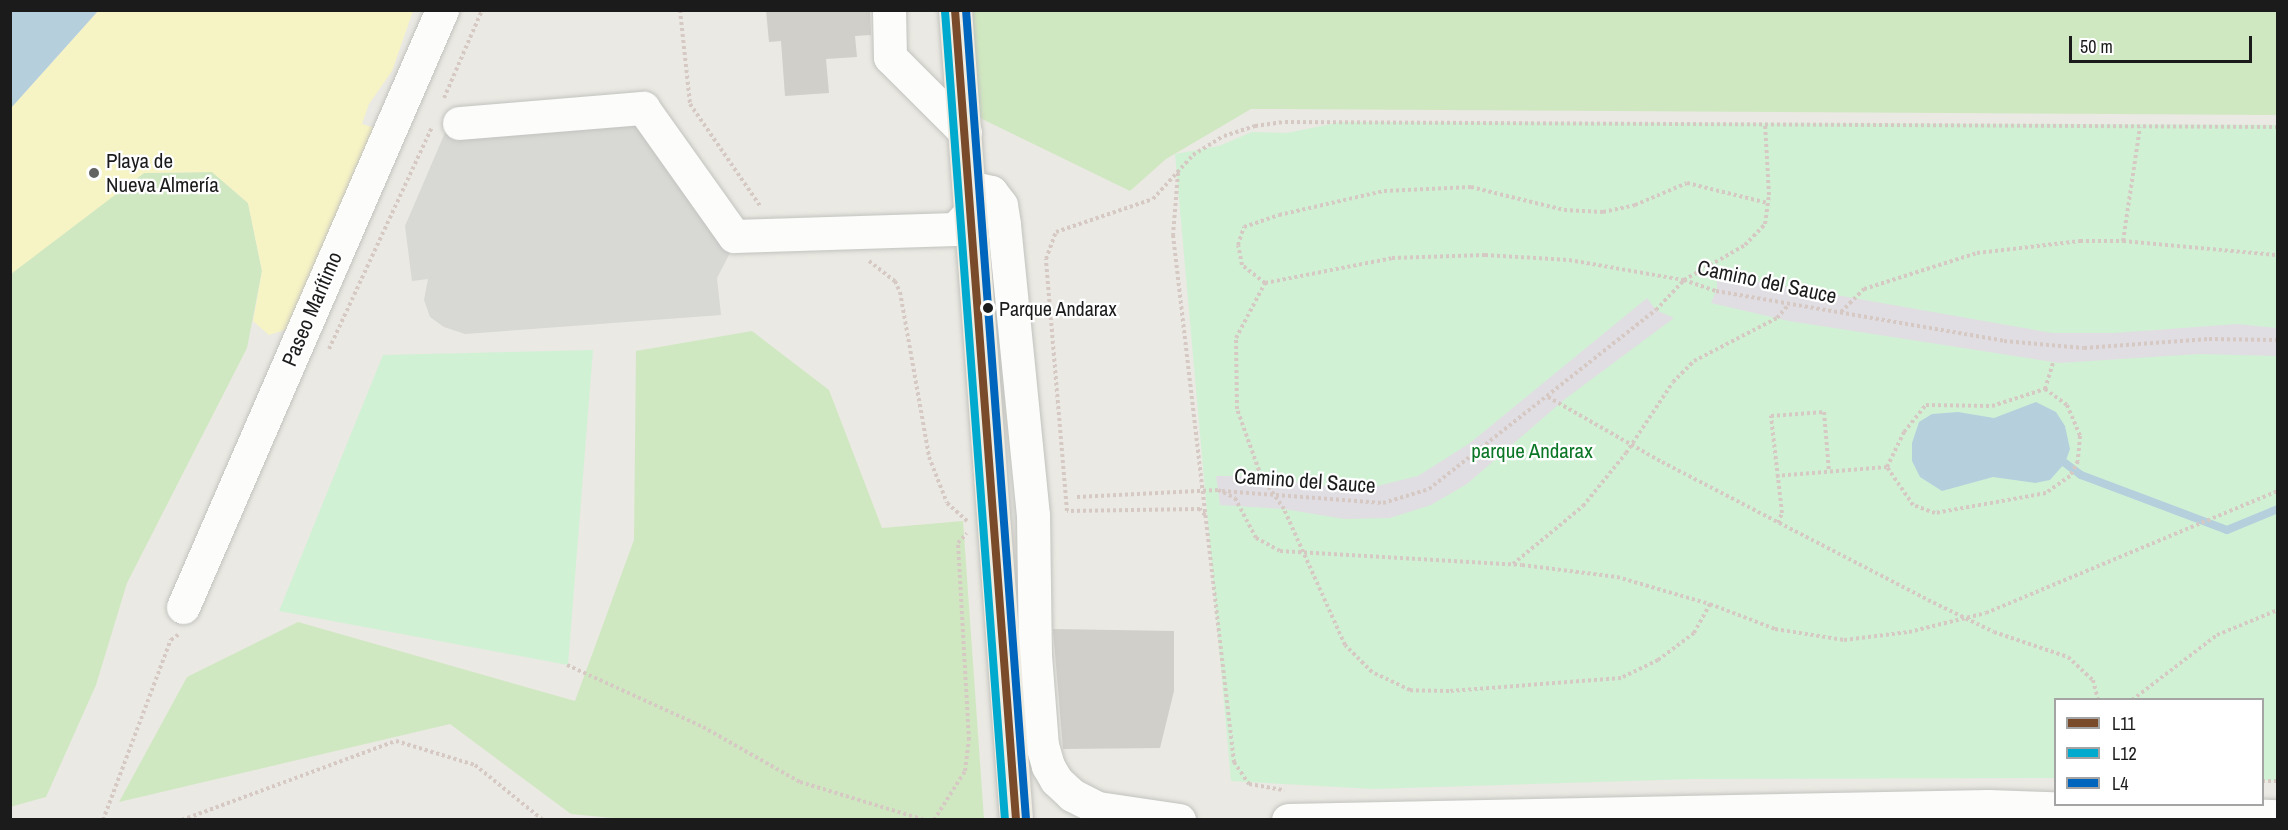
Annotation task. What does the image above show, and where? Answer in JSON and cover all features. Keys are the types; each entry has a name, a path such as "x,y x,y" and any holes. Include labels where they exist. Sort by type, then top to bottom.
{"main road":[{"path":"955,10 970,200 986,526 997,566 1016,819"}],"street":[{"name":"Paseo Marítimo","path":"183,607 442,10"},
{"path":"889,10 890,57 965,132"},
{"path":"459,123 643,108 734,236 955,229 970,200 991,192 1001,205 1003,215 1032,516 1035,655 1042,745 1048,766 1056,780 1072,795 1098,808 1179,819"},
{"path":"1291,805 1988,806 2277,816"}],"path":[{"path":"680,10 690,104 764,211"},
{"path":"1205,515 1200,509 1067,511 1058,429 1046,269 1052,236 1069,226 1143,204 1161,192 1201,148 1224,136 1255,126 1285,122 2277,127"},
{"path":"1765,124 1768,203 1765,224 1745,244 1684,280 1569,260 1485,255 1392,258 1265,283 1242,265 1238,245 1244,227 1279,215 1384,191 1470,187 1564,210 1603,212 1635,204 1687,183 1768,203"},
{"path":"2122,241 2140,127"},
{"path":"1179,170 1173,235 1234,762 1249,784 1291,805"},
{"path":"1841,313 1864,289 1977,253 2080,241 2122,241 2277,255"},
{"path":"863,259 886,272 897,286 938,486 963,521 986,526"},
{"name":"Camino del Sauce","path":"1077,497 1218,490 1383,503 1429,489 1656,310 1684,280 1716,291 2004,341 2084,348 2209,339 2277,340"},
{"path":"1265,283 1236,339 1237,410 1261,476 1276,495 1345,645 1372,672 1410,690 1449,692 1620,678 1658,660 1694,633 1710,604"},
{"path":"1513,564 1583,506 1630,445 1673,382 1694,361 1777,318 1789,304"},
{"path":"2045,389 2053,362"},
{"path":"1887,467 1913,505 1935,513 2046,493 2070,476 2078,461 2080,436 2067,405 2045,389"},
{"path":"1887,467 1904,432 1926,405 1992,406 2045,389"},
{"path":"1548,397 1630,445 1964,618 2068,657 2093,680 2098,698"},
{"path":"1778,523 1782,513 1776,476 1772,416 1824,412 1829,472"},
{"path":"1776,476 1887,467"},
{"path":"1218,490 1235,498 1256,538 1280,551 1305,555 1513,564 1617,577 1710,604 1775,629 1844,640 1909,632 1986,613 2189,525 2277,491"},
{"path":"934,819 964,771 969,740 958,543 965,533 986,526"},
{"path":"103,819 183,607"},
{"path":"2133,698 2217,635 2277,610"},
{"path":"567,665 703,727 800,782 925,819"},
{"path":"182,819 396,741 475,765 543,819"}],"green space":[{"path":"968,11 2277,11 2277,115 1251,109 1166,159 1130,191 976,116"},
{"name":"parque Andarax","path":"1341,122 2277,125 2277,781 2264,780 2264,698 2054,698 2054,778 1693,779 1373,789 1231,781 1175,154 1219,146 1252,132 1287,133"},
{"path":"212,172 248,203 262,271 247,348 127,583 96,685 46,797 10,807 10,271 144,173"},
{"path":"752,331 829,390 882,528 963,521 984,819 633,820 571,814 450,724 119,802 187,677 298,622 575,701 634,540 636,351"},
{"path":"593,350 568,665 279,611 383,355"}],"sand":[{"name":"Playa de Nueva Almería","path":"98,11 413,11 392,71 369,104 362,124 378,129 291,328 269,335 253,321 262,271 248,203 212,172 144,173 11,274 11,108"}],"shaded area":[{"path":"651,98 732,249 717,278 721,315 465,334 444,327 430,317 424,300 428,279 412,281 405,226 453,114"},
{"path":"1717,274 2052,333 2114,333 2237,324 2277,328 2277,356 2199,354 2059,363 1789,321 1711,303 1717,289"},
{"path":"1647,298 1656,310 1674,318 1565,399 1467,484 1431,505 1390,518 1344,519 1284,509 1220,505 1216,476 1274,476 1307,484 1361,490 1418,476 1470,443"}],"water":[{"path":"10,11 98,11 11,108"},
{"path":"2036,402 2056,412 2065,426 2070,449 2065,463 2050,480 2035,483 1993,477 1942,491 1920,477 1912,461 1912,443 1919,422 1932,414 1958,412 1994,418"}],"building":[{"path":"766,10 870,10 871,35 855,36 857,57 826,59 829,93 785,96 781,41 769,42"},
{"path":"1053,629 1174,631 1174,691 1160,748 1063,749"}],"waterway":[{"path":"2065,463 2081,475 2227,530 2278,509"}],"transit line":[{"name":"L11","path":"955,10 1016,820"},
{"name":"L4","path":"966,10 1026,819"},
{"name":"L12","path":"945,11 1005,820"}],"place":[{"name":"Playa de Nueva Almería","path":"94,173"},
{"name":"Parque Andarax","path":"988,308"}]}
